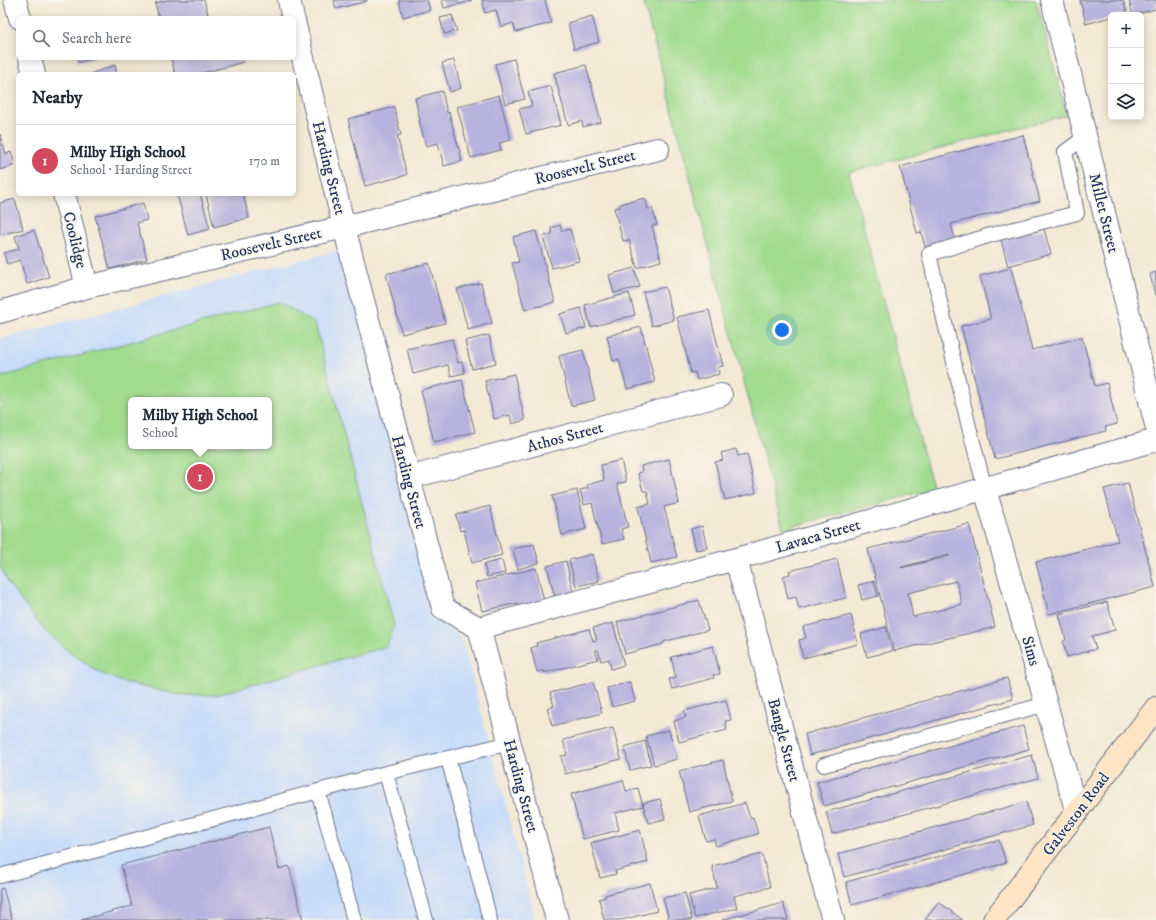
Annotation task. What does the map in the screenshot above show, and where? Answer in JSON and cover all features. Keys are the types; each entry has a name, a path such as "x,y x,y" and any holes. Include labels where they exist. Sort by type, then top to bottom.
{"main road":[{"name":"Galveston Road","path":"994,920 1156,708"}],"street":[{"path":"15,0 19,16"},
{"name":"Harding Street","path":"289,0 293,16"},
{"name":"Millet Street","path":"1052,0 1156,425"},
{"name":"Harding Street","path":"296,27 344,227 443,608 480,628 557,920"},
{"path":"30,60 34,72"},
{"name":"Roosevelt Street","path":"0,312 87,287 344,227 658,149"},
{"name":"Coolidge","path":"64,196 87,287"},
{"name":"Athos Street","path":"408,478 721,395"},
{"name":"Lavaca Street","path":"480,628 736,559 1156,440"},
{"name":"Sims","path":"985,489 1077,813"},
{"name":"Bangle Street","path":"736,559 833,920"}],"lane":[{"path":"985,489 968,423 929,254 991,235 1077,213 1065,152 1085,137"},
{"path":"824,765 1046,704"},
{"path":"0,876 386,773 510,743"},
{"path":"448,758 490,920"},
{"path":"386,773 426,920"},
{"path":"318,791 354,920"}],"shaded area":[{"path":"343,249 435,615 462,639 536,920 0,920 0,339"}],"green space":[{"path":"643,0 1036,0 1067,115 849,172 933,489 783,529"},
{"path":"279,302 315,323 394,625 387,646 216,695 179,695 122,682 100,673 68,651 44,630 8,583 0,566 0,377"}],"building":[{"path":"167,0 204,0 208,16 158,16 155,3"},
{"path":"334,0 367,0 367,1 336,9"},
{"path":"399,0 427,0 430,10 403,17"},
{"path":"442,0 471,0 471,1 444,8"},
{"path":"482,0 545,0 551,23 516,32 513,23 501,27 496,10 485,13"},
{"path":"1080,0 1123,0 1127,12 1108,12 1108,18 1086,24"},
{"path":"1129,0 1156,0 1156,9 1144,12 1132,12"},
{"path":"452,15 457,31 444,34 440,18"},
{"path":"592,16 599,42 574,49 568,23"},
{"path":"514,59 525,99 505,104 495,64"},
{"path":"78,60 89,60 78,62"},
{"path":"172,60 244,60 244,62 206,72 174,72"},
{"path":"454,60 461,88 450,92 442,63"},
{"path":"115,65 117,72 96,72"},
{"path":"586,65 601,122 583,127 582,121 568,125 554,73"},
{"path":"551,86 561,125 526,134 519,109 532,106 528,92"},
{"path":"442,91 447,113 449,112 462,161 444,166 438,143 426,146 415,98"},
{"path":"499,95 511,140 499,143 501,150 471,158 457,107"},
{"path":"394,107 401,135 397,136 407,175 365,186 348,119"},
{"path":"0,134 6,154 11,152 15,165 0,170"},
{"path":"1023,135 1040,201 951,224 956,242 926,250 921,232 917,233 900,167"},
{"path":"178,196 201,196 210,229 188,235"},
{"path":"206,196 244,196 249,218 214,227"},
{"path":"645,198 648,209 652,208 657,225 652,226 661,261 637,268 629,240 623,241 614,208 620,207 620,204"},
{"path":"15,199 23,229 0,235 0,203"},
{"path":"143,203 147,220 137,223 147,259 110,269 95,216"},
{"path":"560,225 562,231 570,229 579,261 552,268 543,236 552,234 551,228"},
{"path":"1044,229 1051,254 1008,266 1001,240"},
{"path":"34,230 49,277 27,284 20,260 7,264 4,253 19,249 15,236"},
{"path":"536,231 555,302 525,310 512,263 519,262 513,237"},
{"path":"429,263 445,323 402,334 386,274"},
{"path":"634,268 640,287 614,293 609,275"},
{"path":"1011,268 1032,350 1082,337 1095,386 1107,383 1117,424 1105,427 1106,431 995,459 961,326 991,319 980,276"},
{"path":"1156,272 1156,295 1155,295 1150,274"},
{"path":"481,283 492,323 468,330 457,289"},
{"path":"665,287 674,320 652,326 643,292"},
{"path":"629,293 635,315 591,327 585,305"},
{"path":"581,308 586,328 566,333 560,314"},
{"path":"709,310 723,366 718,367 719,374 697,380 695,372 691,373 677,317"},
{"path":"641,327 655,382 627,389 619,359 613,361 607,336"},
{"path":"489,335 496,363 472,369 465,341"},
{"path":"452,339 458,363 462,362 465,373 451,376 448,365 413,374 407,349"},
{"path":"583,350 595,400 571,406 559,356"},
{"path":"514,374 525,420 512,424 510,415 494,419 485,381"},
{"path":"462,380 475,432 434,442 421,390"},
{"path":"736,449 738,456 747,454 756,493 725,500 715,462 723,460 721,453"},
{"path":"669,459 679,503 664,507 677,557 651,563 638,507 650,504 647,491 643,491 638,473 642,472 641,466"},
{"path":"621,460 626,482 617,484 628,527 621,529 624,539 602,544 592,503 584,505 580,490 588,488 587,485 604,480 601,465"},
{"path":"1128,483 1155,587 1049,614 1036,562 1118,541 1104,489"},
{"path":"577,490 586,529 562,535 552,496"},
{"path":"490,506 502,555 472,563 464,530 460,531 456,515"},
{"path":"969,524 995,627 894,651 868,549","holes":["950,556 901,568 901,567","956,581 962,604 913,617 908,593"]},
{"path":"702,526 707,548 696,550 691,529"},
{"path":"534,544 539,563 518,569 513,549"},
{"path":"592,554 599,581 576,586 569,560"},
{"path":"837,559 846,598 799,609 796,597 788,599 783,576 790,574 789,571"},
{"path":"502,560 505,573 487,577 484,564"},
{"path":"566,561 573,592 555,597 547,566"},
{"path":"536,568 544,601 519,608 518,603 482,611 475,583"},
{"path":"874,581 878,596 862,600 858,585"},
{"path":"699,600 708,630 625,654 617,622"},
{"path":"1107,602 1115,630 1092,636 1096,649 1067,657 1063,641 1066,640 1059,614"},
{"path":"851,615 858,644 803,658 799,640 806,638 803,627"},
{"path":"613,623 624,665 611,669 609,659 601,661 598,650 595,650 598,659 544,673 544,670 537,672 531,648 537,646 536,643 589,629 593,641 597,640 593,628"},
{"path":"886,627 892,651 867,657 861,634"},
{"path":"713,646 720,674 713,675 714,678 672,689 669,679 676,678 671,657"},
{"path":"1007,678 1013,699 810,755 805,734"},
{"path":"593,682 602,713 552,726 547,708 554,706 550,693"},
{"path":"630,682 635,701 612,707 607,688"},
{"path":"726,700 731,720 725,721 727,730 679,742 674,721 686,717 684,711"},
{"path":"1023,726 1029,749 824,806 817,782"},
{"path":"613,728 621,759 565,774 561,756 567,755 563,740"},
{"path":"669,730 677,759 654,765 646,736"},
{"path":"645,741 651,765 630,770 624,747"},
{"path":"1032,755 1038,778 832,834 826,812"},
{"path":"723,760 732,801 689,812 679,771"},
{"path":"623,780 626,791 638,788 643,806 615,813 619,830 583,839 571,794"},
{"path":"660,799 665,819 648,823 643,803"},
{"path":"1026,802 1033,825 844,877 838,854"},
{"path":"745,803 750,818 753,817 758,834 716,846 714,839 706,841 699,816"},
{"path":"269,827 279,869 289,866 303,920 81,920 132,906 121,865"},
{"path":"640,830 648,862 615,871 616,874 600,878 591,843"},
{"path":"999,840 1006,863 852,905 846,882"},
{"path":"762,854 770,887 734,896 737,908 695,918 689,895 717,888 712,866"},
{"path":"650,883 657,911 621,920 604,920 599,899 605,897 605,895"},
{"path":"3,888 12,920 0,920 0,889"},
{"path":"685,893 692,920 669,920 663,898"},
{"path":"939,902 963,920 925,920"},
{"path":"783,903 788,920 722,920"}],"place":[{"name":"Milby High School","path":"200,477"}]}
